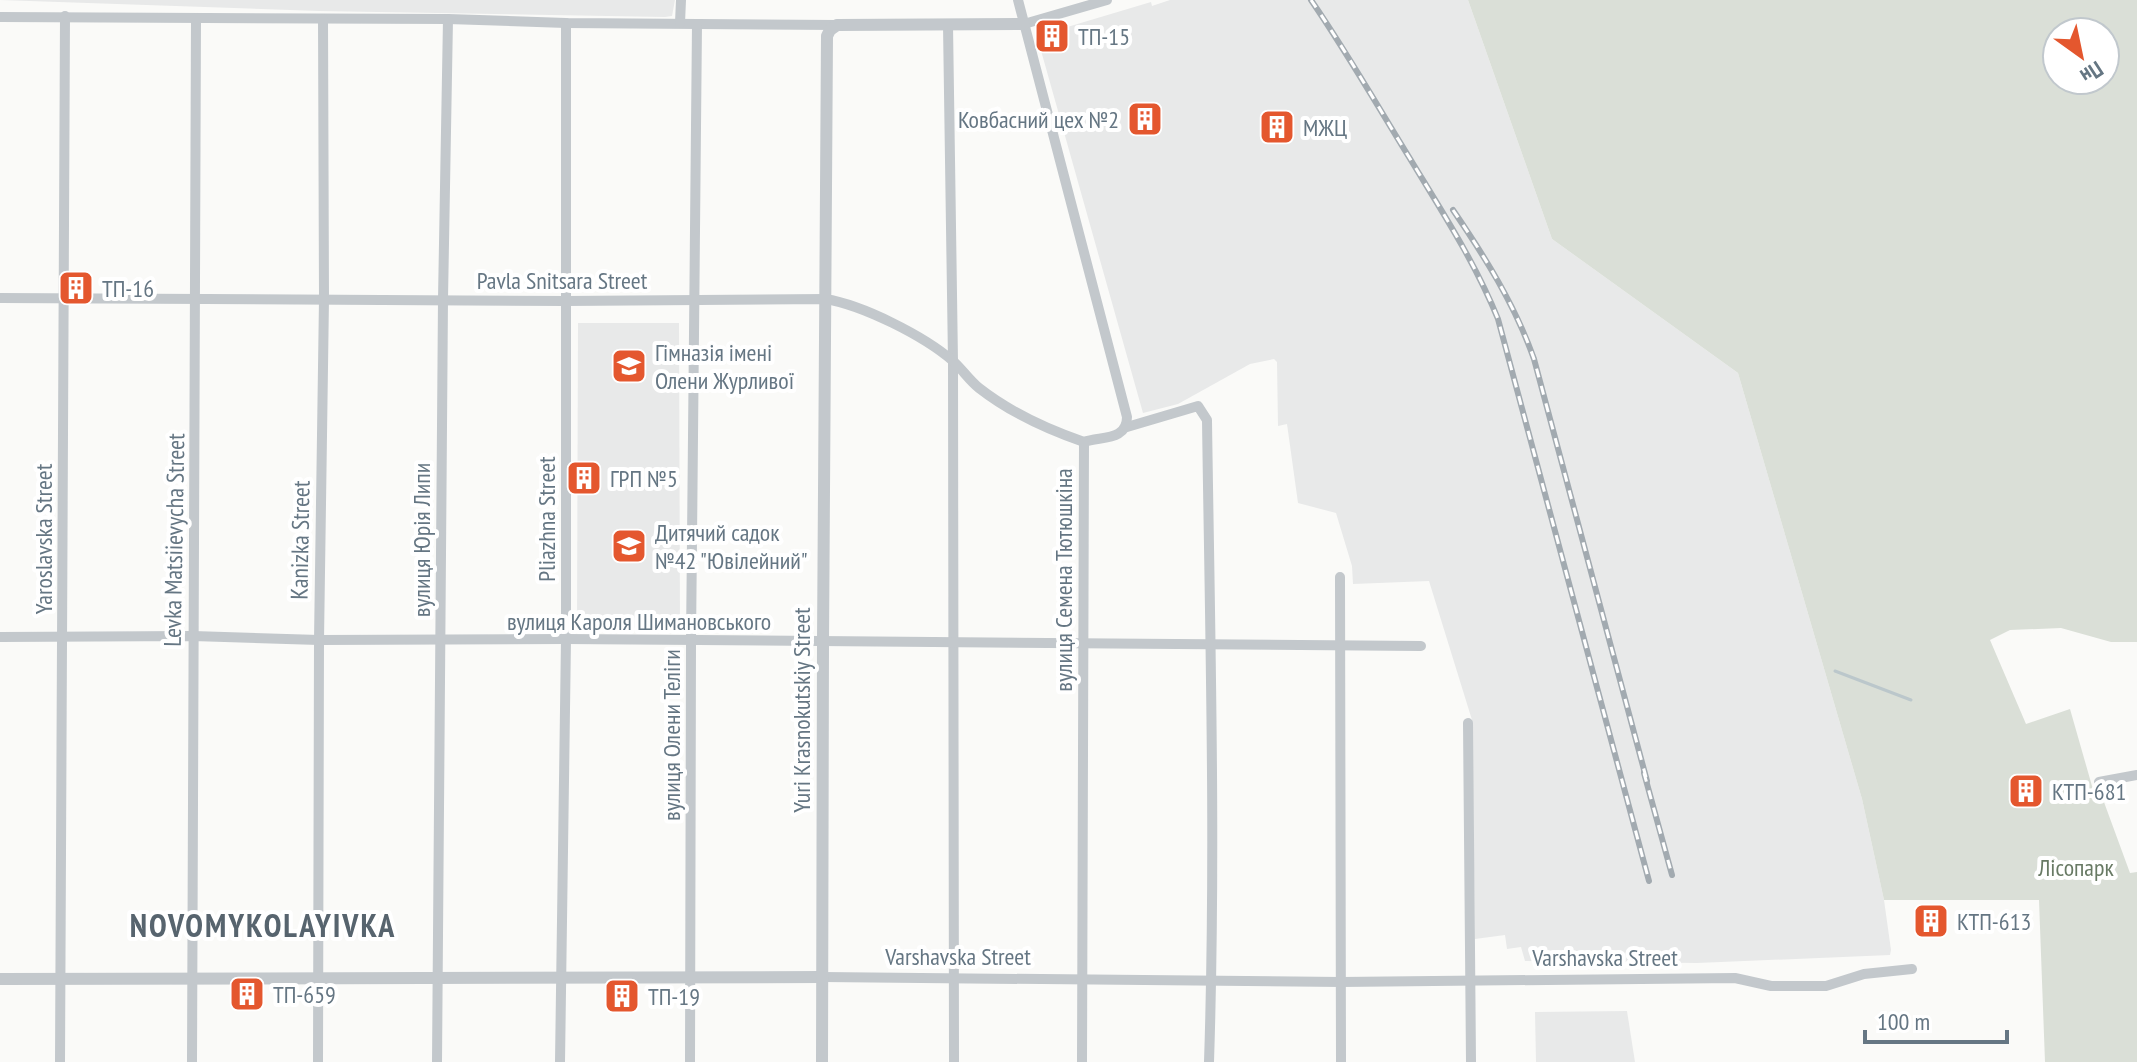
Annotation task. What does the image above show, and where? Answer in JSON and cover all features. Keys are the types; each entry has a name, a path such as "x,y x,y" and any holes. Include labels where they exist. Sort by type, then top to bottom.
{"street":[{"path":"680,23 681,0"},
{"path":"1018,0 1126,408 1127,427"},
{"path":"0,17 1024,24 1107,0"},
{"name":"Yaroslavska Street","path":"60,1062 65,16"},
{"name":"Levka Matsiievycha Street","path":"192,1062 196,18"},
{"name":"Kanizka Street","path":"318,1062 323,19"},
{"name":"вулиця Юрія Липи","path":"437,1062 448,19"},
{"name":"Pliazhna Street","path":"560,1062 566,639 566,23"},
{"name":"вулиця Олени Теліги","path":"690,1062 697,24"},
{"name":"Yuri Krasnokutskiy Street","path":"822,1062 827,36 837,25"},
{"path":"948,25 953,361 954,1062"},
{"name":"Pavla Snitsara Street","path":"0,298 825,299 854,306 930,345 953,361 978,387 1027,420 1084,442"},
{"name":"вулиця Семена Тютюшкіна","path":"1082,1062 1084,442 1113,436 1127,427 1198,406 1207,420 1210,644"},
{"path":"1340,577 1341,1062"},
{"name":"вулиця Кароля Шимановського","path":"0,637 1421,646"},
{"path":"1209,1062 1210,644"},
{"path":"1468,723 1471,1062"},
{"path":"2099,782 2137,775"},
{"name":"Varshavska Street","path":"0,979 955,977 1341,982 1735,978 1771,986 1799,987 1826,986 1864,974 1912,969"}],"shaded area":[{"path":"0,0 675,0 672,16 665,17 319,11"},
{"path":"1170,0 1468,0 1552,239 1738,373 1862,799 1884,900 1890,955 1697,963 1525,961 1521,947 1507,949 1505,935 1475,939 1472,720 1429,581 1353,584 1352,566 1336,513 1298,503 1287,424 1278,426 1277,362 1274,359 1250,364 1178,404 1143,413 1040,47 1068,39 1064,28 1151,2 1152,6"},
{"path":"578,323 679,323 680,628 577,627"},
{"path":"1627,1011 1635,1062 1536,1062 1535,1012"}],"green space":[{"name":"Лісопарк","path":"1468,0 2137,0 2137,642 2111,642 2061,628 2010,630 1990,640 2026,724 2070,709 2092,786 2101,794 2130,873 2137,872 2137,1062 2045,1062 2039,900 1884,900 1862,799 1738,373 1552,239"}],"waterway":[{"path":"1835,671 1911,700"}],"railway":[{"path":"1311,0 1457,236 1498,319 1649,881"},
{"path":"1453,210 1498,282 1534,359 1647,781"},
{"path":"1644,773 1672,875"}],"place":[{"name":"ТП-15","path":"1052,36"},
{"name":"Ковбасний цех №2","path":"1145,119"},
{"name":"МЖЦ","path":"1277,127"},
{"name":"ТП-16","path":"76,288"},
{"name":"Гімназія імені Олени Журливої","path":"629,366"},
{"name":"ГРП №5","path":"584,478"},
{"name":"Дитячий садок №42 \"Ювілейний\"","path":"629,546"},
{"name":"КТП-681","path":"2026,791"},
{"name":"КТП-613","path":"1931,921"},
{"name":"ТП-659","path":"247,994"},
{"name":"ТП-19","path":"622,996"}],"district":[{"name":"NOVOMYKOLAYIVKA","path":"263,925"}]}
